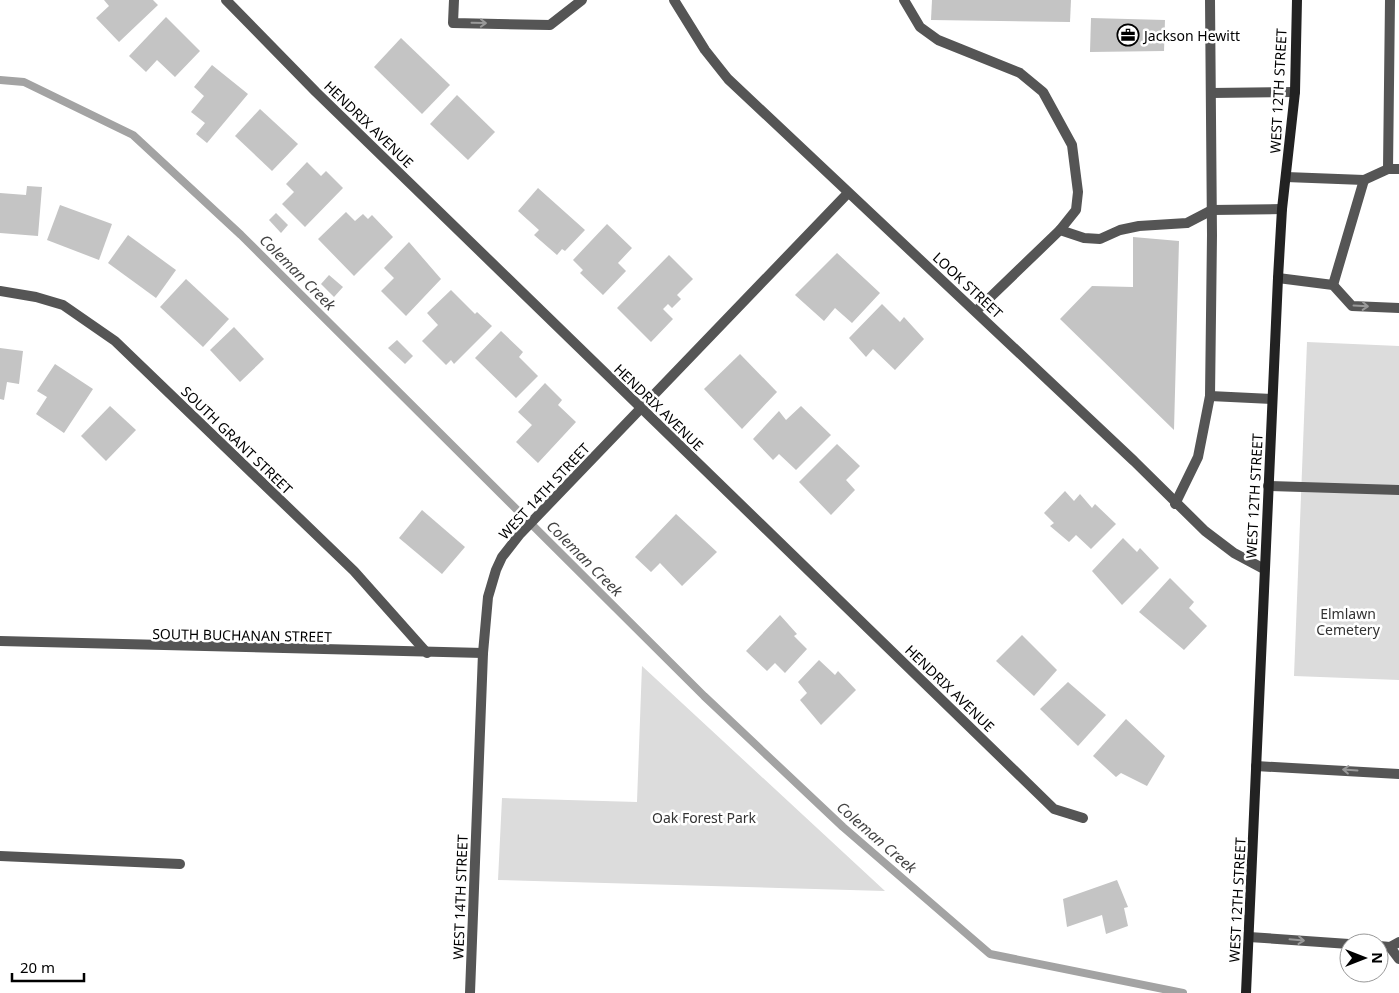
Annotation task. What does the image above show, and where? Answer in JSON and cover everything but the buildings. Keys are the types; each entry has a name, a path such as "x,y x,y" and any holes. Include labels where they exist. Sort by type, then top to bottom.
{"main road":[{"name":"WEST 12TH STREET","path":"1246,993 1278,278 1282,210 1295,92 1297,0"}],"street":[{"name":"HENDRIX AVENUE","path":"226,0 316,92 1054,809 1083,818"},
{"path":"454,0 453,23 550,25 582,0"},
{"name":"LOOK STREET","path":"674,0 705,50 728,79 1134,461 1175,504 1234,553 1264,568"},
{"path":"904,0 920,27 938,40 1020,73 1043,92 1072,145 1078,192 1076,210 1060,230 976,311"},
{"path":"1175,504 1198,457 1210,396 1212,210 1210,0"},
{"path":"1388,169 1390,0"},
{"path":"1211,93 1295,92"},
{"path":"1286,177 1364,180 1388,169 1399,169"},
{"path":"1333,285 1364,180"},
{"name":"WEST 14TH STREET","path":"470,993 483,653 488,597 502,557 545,507 848,193"},
{"path":"1060,230 1084,238 1100,239 1120,230 1138,226 1187,223 1212,210 1282,210"},
{"path":"1278,278 1333,285 1352,306 1399,308"},
{"name":"SOUTH GRANT STREET","path":"0,291 36,296 63,306 115,341 354,571 427,653"},
{"path":"1210,396 1272,399"},
{"path":"1268,486 1399,490"},
{"name":"SOUTH BUCHANAN STREET","path":"0,642 483,653"},
{"path":"1256,766 1399,774"},
{"path":"0,856 180,864"},
{"path":"1249,937 1339,943"},
{"path":"1394,944 1399,959"}],"green space":[{"name":"Elmlawn Cemetery","path":"1307,342 1399,346 1399,680 1294,676"},
{"name":"Oak Forest Park","path":"642,665 885,891 498,880 502,798 637,802"}],"waterway":[{"name":"Coleman Creek","path":"0,80 24,82 133,135 241,235 704,696 843,827 990,954 1183,993"}],"place":[{"name":"Jackson Hewitt","path":"1128,35"}]}
